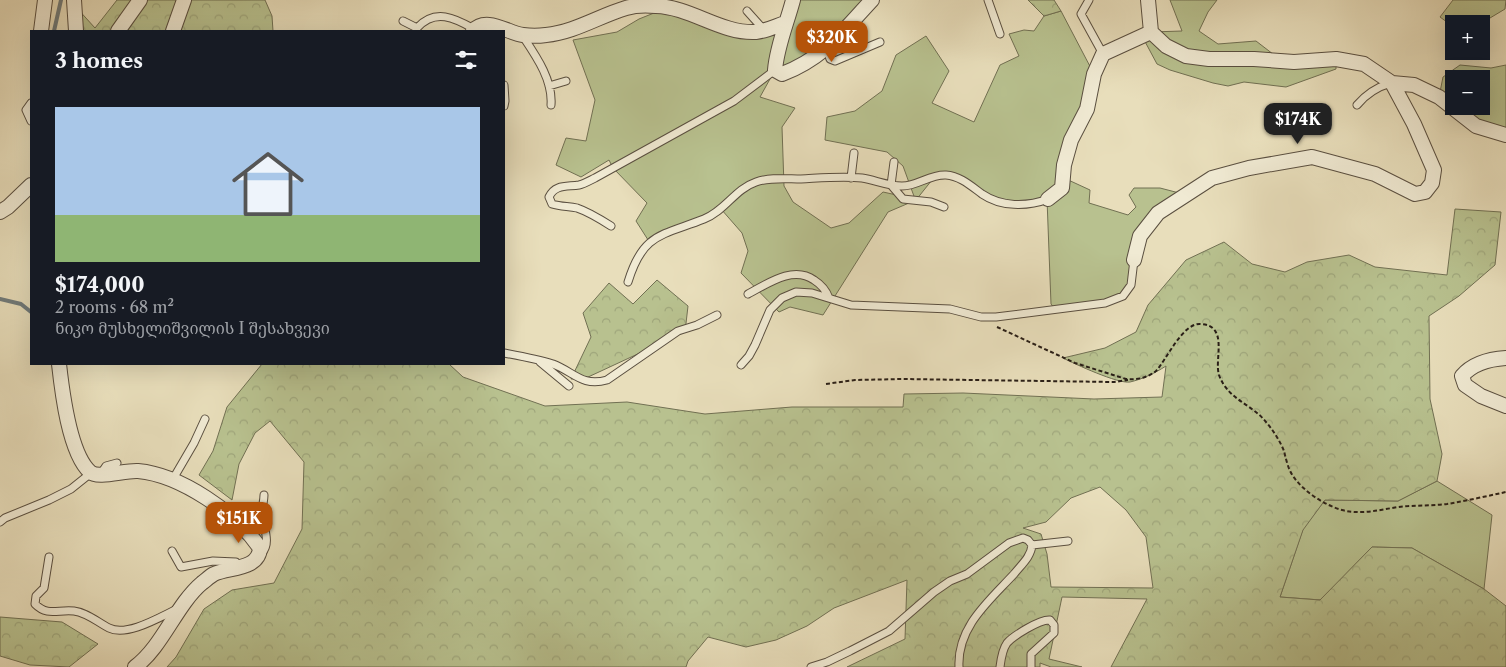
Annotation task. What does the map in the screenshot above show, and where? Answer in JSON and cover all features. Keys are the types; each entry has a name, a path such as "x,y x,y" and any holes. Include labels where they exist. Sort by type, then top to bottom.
{"street":[{"path":"41,30 45,0"},
{"path":"74,0 76,30"},
{"path":"119,30 140,0"},
{"path":"173,30 184,0"},
{"path":"793,0 785,23 776,62 775,70 782,74 798,68 819,55 872,0"},
{"path":"1134,260 1140,236 1158,213 1212,178 1249,168 1312,157 1375,174 1415,194 1425,192 1432,183 1434,170 1414,124 1392,83 1364,64 1336,59 1294,62 1254,59 1209,59 1186,56 1166,46 1151,32 1148,0"},
{"path":"474,30 481,25 488,25 522,35 547,35 558,33 626,8 643,6 660,6 675,9 742,31 757,32 785,23"},
{"path":"1048,199 1062,188 1064,164 1071,140 1087,109 1094,74 1102,54 1151,32"},
{"path":"1392,83 1414,85 1439,97 1476,126 1506,135"},
{"path":"0,212 30,186"},
{"path":"1506,358 1492,359 1469,368 1462,376 1465,385 1481,396 1506,406"},
{"path":"59,365 66,416 80,459 95,475 138,471 173,479 196,492 238,521 260,548 260,555 256,561 213,574 198,586 153,648 135,667"}],"lane":[{"path":"988,0 1000,34"},
{"path":"1089,0 1081,14 1102,54"},
{"path":"747,11 764,30"},
{"path":"403,21 417,28 424,20 433,16 447,17 461,22 474,30"},
{"path":"522,35 541,66 551,98 550,105"},
{"path":"834,41 828,54 830,59 835,61 880,42"},
{"path":"611,226 580,209 552,204 549,197 552,191 558,187 580,185 595,178 734,101 775,70"},
{"path":"548,86 566,81"},
{"path":"1358,104 1377,87 1392,83"},
{"path":"30,104 26,110 30,119"},
{"path":"851,178 854,154"},
{"path":"894,162 891,185 903,199 931,202 944,206"},
{"path":"628,282 637,257 650,241 663,234 716,214 744,188 757,182 851,178 903,186 915,184 936,176 946,175 969,184 995,201 1006,204 1041,202 1048,199"},
{"path":"741,365 749,356 770,310 782,298 796,292 812,293 851,305 950,309 981,317 1028,314 1106,303 1124,296 1131,285 1134,260"},
{"path":"748,294 790,274 810,277 821,285 829,298"},
{"path":"505,353 538,360 564,369 589,383 597,383 606,380 678,331 697,325 717,315"},
{"path":"538,360 569,386"},
{"path":"173,479 194,443 205,419"},
{"path":"0,522 5,518 71,489 106,466 117,463"},
{"path":"260,555 265,550 267,542 262,512 264,495"},
{"path":"0,515 25,509"},
{"path":"810,667 827,662 889,631 934,592 950,581 967,574 1009,543 1023,538 1028,540 1032,545 1031,551 1023,564 988,601 967,630 962,643 959,667"},
{"path":"1032,545 1068,540"},
{"path":"172,551 181,567 213,561 236,562 240,567"},
{"path":"49,557 44,588 36,596 35,604 41,610 51,613 72,611 84,613 111,629 127,630 182,607"},
{"path":"1000,667 1002,654 1007,643 1040,621 1050,620 1054,625 1054,632 1031,654 1031,667"}],"path":[{"path":"981,317 991,324 1075,362 1135,380"},
{"path":"826,384 855,380 902,379 1114,382 1135,380 1150,376 1156,371 1185,331 1192,326 1203,324 1209,326 1217,335 1219,343 1219,374 1229,391 1266,421 1283,449 1292,475 1299,484 1330,505 1340,510 1361,513 1447,504 1506,492"}],"green space":[{"path":"117,0 265,0 272,16 273,30 75,30 76,7 95,28"},
{"path":"793,0 872,0 819,55 775,70 760,97 795,108 782,127 784,186 793,202 831,228 849,223 883,192 915,199 903,166 887,152 825,140 827,117 855,111 882,91 896,55 926,36 949,71 932,103 974,122 1000,65 1019,56 1009,34 1024,30 1034,31 1044,16 1061,11 1094,74 1064,178 1090,190 1089,203 1128,215 1136,207 1129,195 1134,188 1160,188 1187,195 1140,236 1131,285 1123,296 1105,303 1055,309 1051,304 1047,199 1021,203 995,199 972,184 949,178 932,180 916,200 888,212 823,315 790,307 779,312 741,273 748,251 742,233 721,209 650,243 636,221 647,203 613,168 609,160 581,177 556,165 566,138 586,141 595,100 573,40 617,32 639,19 664,9 734,32 785,23"},
{"path":"1028,0 1054,0 1061,11 1044,16"},
{"path":"1170,0 1217,0 1208,12 1199,31 1218,44 1256,41 1282,61 1336,59 1336,69 1286,87 1244,82 1228,86 1170,70 1157,64 1142,36 1151,32 1182,31"},
{"path":"1453,0 1506,0 1505,9 1490,18 1490,15 1445,15 1445,21 1440,17"},
{"path":"1460,65 1491,68 1506,65 1506,135 1476,126 1462,115 1490,115 1490,70 1453,70"},
{"path":"1445,76 1445,102 1439,97 1443,77"},
{"path":"1455,209 1501,212 1495,265 1459,296 1429,316 1430,399 1442,454 1437,481 1398,501 1325,500 1303,530 1280,597 1320,600 1372,547 1412,548 1484,589 1506,606 1506,667 1111,667 1147,599 1062,597 1049,659 1082,667 1051,667 1040,663 1040,667 847,667 905,639 907,580 834,608 807,626 776,640 746,647 708,637 688,661 686,667 167,667 176,657 204,609 232,590 274,583 302,529 304,462 270,421 255,433 239,464 232,500 199,475 213,451 227,407 261,365 450,365 463,377 545,406 627,402 705,414 792,407 903,407 904,394 963,393 1094,399 1162,397 1166,366 1140,379 1124,382 1096,373 1063,358 1105,348 1136,332 1148,305 1186,260 1224,242 1252,264 1285,272 1307,262 1349,255 1375,267 1447,275","holes":["1100,487 1126,510 1146,537 1153,588 1051,587 1047,554 1041,534 1023,528 1046,522 1071,498"]},
{"path":"657,280 688,306 685,332 586,378 571,379 591,337 583,313 609,283 633,304"},
{"path":"1437,481 1492,515 1484,589 1412,548 1372,547 1321,600 1280,597 1303,529 1325,500 1398,501"},
{"path":"0,617 62,622 98,644 69,667 30,665 0,656"}],"waterway":[{"path":"54,30 61,0"},
{"path":"0,299 21,304 30,311"}]}
